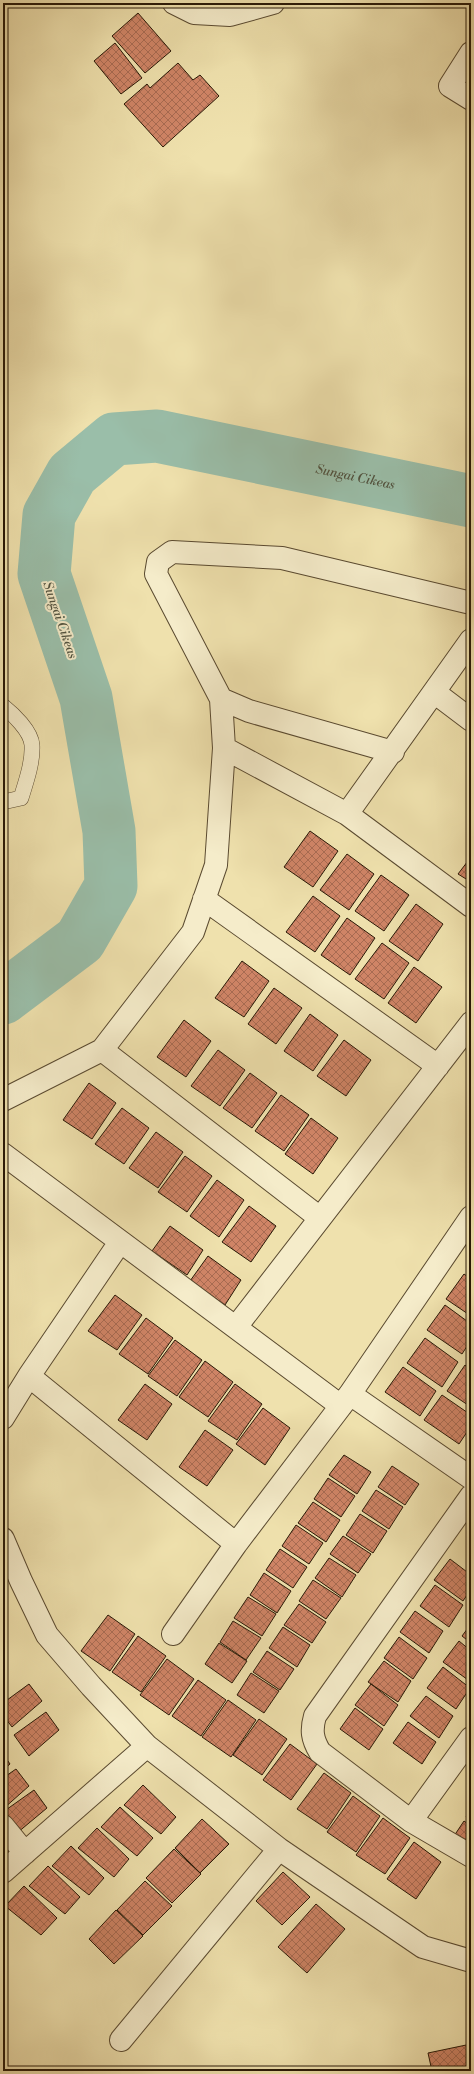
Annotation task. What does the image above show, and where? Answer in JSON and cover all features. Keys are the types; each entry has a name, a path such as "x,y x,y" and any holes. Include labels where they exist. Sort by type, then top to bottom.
{"street":[{"path":"174,3 194,12 230,15 273,3"},
{"path":"471,53 450,86 471,99"},
{"path":"3,1100 102,1050 193,932 216,865 224,748 221,699 156,574 158,562 172,552 282,558 471,603"},
{"path":"347,814 393,752 471,640"},
{"path":"434,692 471,720"},
{"path":"221,699 249,711 393,752"},
{"path":"224,748 347,814 471,906"},
{"path":"204,899 438,1066"},
{"path":"236,1327 471,1023"},
{"path":"102,1050 320,1218"},
{"path":"3,1154 236,1327 345,1400 471,1478"},
{"path":"173,1634 236,1544 345,1400 471,1217"},
{"path":"3,1418 29,1376 120,1242"},
{"path":"29,1376 236,1544"},
{"path":"471,1496 315,1716 312,1732 315,1744 320,1752 411,1821 471,1856"},
{"path":"3,1539 47,1635 91,1686 147,1746 279,1849 423,1947 471,1962"},
{"path":"411,1821 471,1738"},
{"path":"3,1872 147,1746"},
{"path":"3,1826 26,1853"},
{"path":"121,2040 279,1849"}],"lane":[{"path":"3,706 19,718 32,744 27,781 21,798 3,802"}],"building":[{"path":"138,13 171,51 145,73 112,36"},
{"path":"115,43 142,78 121,94 94,61"},
{"path":"178,63 193,80 200,75 219,96 163,147 124,104 147,84 150,88"},
{"path":"310,831 338,851 313,887 284,867"},
{"path":"347,854 374,874 349,910 320,890"},
{"path":"471,857 471,882 458,874"},
{"path":"381,875 409,895 384,931 355,911"},
{"path":"313,896 340,916 315,952 286,932"},
{"path":"416,904 443,924 418,961 389,941"},
{"path":"347,918 375,938 350,975 321,955"},
{"path":"382,943 409,963 384,999 355,979"},
{"path":"242,961 269,981 244,1017 215,998"},
{"path":"414,967 442,987 416,1023 388,1003"},
{"path":"274,988 302,1008 276,1044 248,1024"},
{"path":"310,1014 338,1035 313,1071 284,1051"},
{"path":"184,1020 211,1041 186,1077 157,1057"},
{"path":"344,1040 371,1060 346,1096 317,1076"},
{"path":"218,1050 245,1070 220,1106 191,1086"},
{"path":"250,1073 277,1093 252,1128 223,1108"},
{"path":"89,1083 116,1103 92,1139 63,1120"},
{"path":"281,1095 309,1115 284,1151 255,1131"},
{"path":"122,1108 149,1128 124,1164 95,1144"},
{"path":"311,1118 338,1138 313,1174 285,1154"},
{"path":"156,1132 183,1152 158,1188 129,1168"},
{"path":"185,1156 212,1176 187,1212 158,1192"},
{"path":"217,1180 244,1200 219,1237 190,1216"},
{"path":"249,1206 276,1226 251,1262 222,1242"},
{"path":"170,1226 203,1250 187,1275 152,1251"},
{"path":"208,1256 241,1280 225,1305 190,1281"},
{"path":"464,1274 471,1279 471,1316 446,1299"},
{"path":"115,1295 142,1315 117,1350 88,1331"},
{"path":"445,1305 471,1324 471,1340 462,1354 427,1330"},
{"path":"146,1318 173,1338 148,1374 119,1354"},
{"path":"425,1338 458,1362 442,1387 407,1363"},
{"path":"175,1340 202,1360 177,1396 148,1376"},
{"path":"205,1361 233,1382 208,1417 179,1397"},
{"path":"465,1365 471,1370 471,1407 447,1391"},
{"path":"403,1367 436,1391 420,1416 385,1392"},
{"path":"145,1384 172,1404 147,1440 118,1420"},
{"path":"235,1384 262,1404 237,1440 208,1421"},
{"path":"442,1395 471,1415 471,1426 459,1444 424,1420"},
{"path":"263,1408 290,1428 265,1465 236,1444"},
{"path":"205,1430 233,1450 207,1486 179,1467"},
{"path":"344,1455 371,1472 357,1494 329,1475"},
{"path":"392,1466 419,1484 405,1505 378,1487"},
{"path":"328,1478 355,1496 341,1517 314,1499"},
{"path":"376,1490 403,1507 389,1529 362,1511"},
{"path":"313,1502 340,1520 326,1542 298,1523"},
{"path":"360,1514 387,1531 373,1553 346,1535"},
{"path":"296,1525 323,1543 309,1564 282,1546"},
{"path":"343,1536 371,1554 358,1573 330,1554"},
{"path":"280,1549 307,1567 293,1588 266,1570"},
{"path":"329,1558 356,1575 342,1597 315,1578"},
{"path":"450,1559 471,1575 471,1589 463,1601 434,1580"},
{"path":"264,1573 291,1591 277,1613 250,1595"},
{"path":"313,1580 341,1598 326,1619 299,1601"},
{"path":"435,1585 463,1605 449,1627 420,1606"},
{"path":"248,1597 276,1614 262,1636 234,1618"},
{"path":"299,1604 326,1622 312,1643 284,1625"},
{"path":"415,1611 443,1631 429,1653 400,1632"},
{"path":"108,1615 135,1634 110,1671 81,1651"},
{"path":"233,1621 261,1638 246,1660 220,1642"},
{"path":"471,1624 471,1643 462,1636"},
{"path":"283,1627 310,1645 297,1667 269,1648"},
{"path":"138,1636 166,1656 141,1692 112,1672"},
{"path":"399,1637 427,1658 413,1679 384,1658"},
{"path":"459,1641 471,1651 471,1682 443,1662"},
{"path":"219,1643 247,1661 232,1683 205,1664"},
{"path":"267,1651 294,1669 280,1690 253,1672"},
{"path":"167,1659 194,1679 169,1715 140,1695"},
{"path":"384,1661 411,1681 398,1702 368,1682"},
{"path":"443,1667 470,1688 456,1709 427,1688"},
{"path":"251,1673 279,1691 264,1713 237,1695"},
{"path":"198,1680 226,1700 201,1736 172,1716"},
{"path":"29,1684 42,1701 12,1727 3,1715 3,1703"},
{"path":"371,1684 398,1705 384,1726 355,1705"},
{"path":"426,1696 453,1716 439,1738 410,1716"},
{"path":"228,1700 256,1720 231,1757 202,1737"},
{"path":"355,1708 383,1729 369,1750 340,1729"},
{"path":"46,1712 59,1730 29,1756 14,1735"},
{"path":"259,1719 287,1739 262,1775 233,1755"},
{"path":"408,1722 436,1742 422,1764 393,1743"},
{"path":"290,1744 317,1764 291,1800 263,1780"},
{"path":"3,1754 10,1764 3,1770"},
{"path":"16,1769 29,1786 3,1809 3,1778"},
{"path":"324,1773 351,1793 327,1829 297,1809"},
{"path":"143,1785 176,1817 161,1834 124,1805"},
{"path":"34,1790 47,1808 17,1833 3,1812"},
{"path":"353,1796 380,1816 356,1852 327,1832"},
{"path":"120,1807 153,1838 137,1856 101,1827"},
{"path":"471,1810 471,1820 466,1817"},
{"path":"383,1818 410,1838 385,1874 356,1855"},
{"path":"202,1819 229,1844 200,1873 175,1848"},
{"path":"464,1821 471,1826 471,1848 454,1836"},
{"path":"97,1828 129,1859 114,1877 78,1848"},
{"path":"414,1842 441,1862 416,1899 387,1879"},
{"path":"71,1846 104,1878 89,1895 52,1866"},
{"path":"174,1849 201,1874 172,1903 146,1878"},
{"path":"48,1866 80,1897 65,1914 29,1886"},
{"path":"283,1872 310,1897 282,1925 256,1901"},
{"path":"145,1881 172,1906 143,1935 117,1910"},
{"path":"24,1886 57,1918 41,1935 5,1906"},
{"path":"316,1904 345,1929 307,1973 278,1947"},
{"path":"116,1910 143,1936 114,1964 89,1939"},
{"path":"471,2044 471,2071 432,2071 428,2053"}],"waterway":[{"name":"Sungai Cikeas","path":"3,998 80,940 111,886 109,831 86,698 44,574 49,515 72,474 114,439 157,436 471,501"}]}
